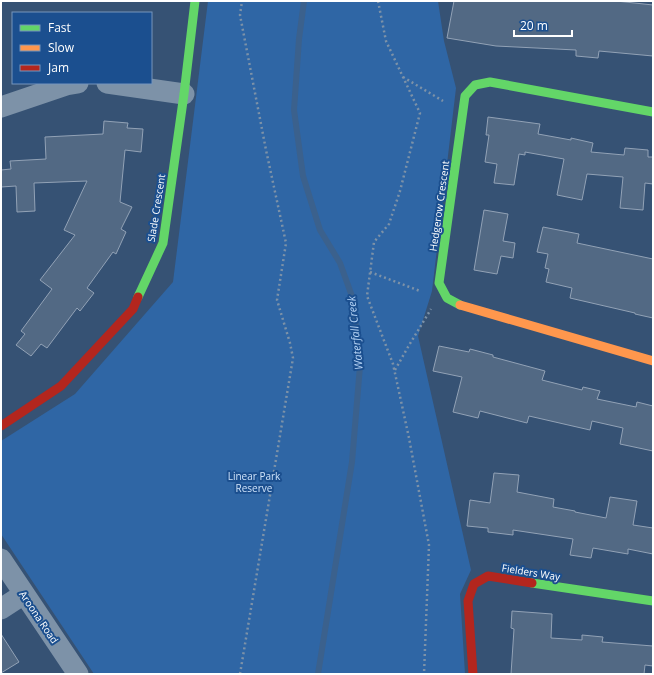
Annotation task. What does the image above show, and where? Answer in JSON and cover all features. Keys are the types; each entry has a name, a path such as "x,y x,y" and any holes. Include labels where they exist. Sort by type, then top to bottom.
{"street":[{"name":"Slade Crescent","path":"1,426 61,386 133,309 163,243 184,94 195,1"},
{"name":"Hedgerow Crescent","path":"443,290 439,283 462,113 465,96 475,86 490,82 653,112"},
{"path":"1,108 72,84"},
{"path":"114,84 184,94"},
{"path":"443,290 447,298 460,305 653,361"},
{"name":"Aroona Road","path":"1,559 78,674"},
{"name":"Fielders Way","path":"473,674 468,601 474,584 488,576 653,601"},
{"path":"1,609 24,594"}],"path":[{"path":"240,674 293,358 277,300 286,243 266,150 240,15 242,1"},
{"path":"378,1 386,41 420,113 400,191 389,224 374,242 367,296 395,371 409,438 428,545 424,674"},
{"path":"402,77 462,113"},
{"path":"370,272 420,290 443,290"},
{"path":"395,371 443,290"}],"green space":[{"name":"Linear Park Reserve","path":"208,1 438,1 444,41 456,88 432,291 418,336 471,570 460,594 465,674 94,674 1,534 1,441 75,394 173,282"}],"building":[{"path":"454,1 616,1 653,5 653,56 599,51 598,58 576,56 576,50 496,46 447,38"},
{"path":"488,117 540,124 538,134 571,140 571,138 593,143 591,152 624,155 625,148 648,150 648,157 653,157 653,184 645,183 643,210 620,208 623,177 587,174 582,200 557,195 564,159 525,152 525,155 519,154 514,185 494,183 497,164 485,162 489,135 486,135"},
{"path":"104,121 128,123 127,128 143,129 141,152 125,150 120,202 132,207 121,229 126,232 116,254 113,252 87,288 94,293 80,311 77,308 47,348 41,344 31,356 16,345 25,334 21,331 52,289 40,280 75,235 64,230 87,181 34,183 35,211 17,212 16,186 1,187 1,170 11,169 10,161 46,159 45,137 103,134"},
{"path":"484,210 508,214 503,241 515,243 513,258 501,256 497,274 474,270"},
{"path":"543,227 579,234 577,243 653,259 653,318 570,298 572,288 546,282 549,269 545,268 548,254 537,252"},
{"path":"439,346 469,352 470,349 493,355 493,357 545,371 542,380 582,390 583,387 600,391 597,399 636,407 637,402 653,406 653,451 620,444 623,428 592,421 590,430 529,416 527,423 480,411 478,418 453,412 462,377 433,371"},
{"path":"494,473 519,475 517,492 554,499 553,507 575,512 606,518 610,497 637,501 633,525 653,528 653,554 628,549 628,554 593,548 591,558 570,555 573,539 513,530 513,535 488,532 488,528 467,526 470,500 490,503"},
{"path":"512,611 552,614 551,638 582,640 582,635 603,637 602,642 653,646 653,666 645,665 644,674 511,674 514,629 511,628"},
{"path":"1,634 19,662 1,673"}],"waterway":[{"name":"Waterfall Creek","path":"304,1 299,39 294,110 303,176 320,230 340,263 353,299 360,366 352,462 318,674"}],"traffic: fast":[{"path":"138,297 163,243 184,94 195,1"},
{"path":"460,305 447,298 439,283 465,96 475,85 490,82 653,112"},
{"path":"532,583 653,601"}],"traffic: slow":[{"path":"460,305 653,361"}],"traffic: jam":[{"path":"1,426 61,386 133,309 138,297"},
{"path":"473,674 468,601 474,584 488,576 532,583"}]}
